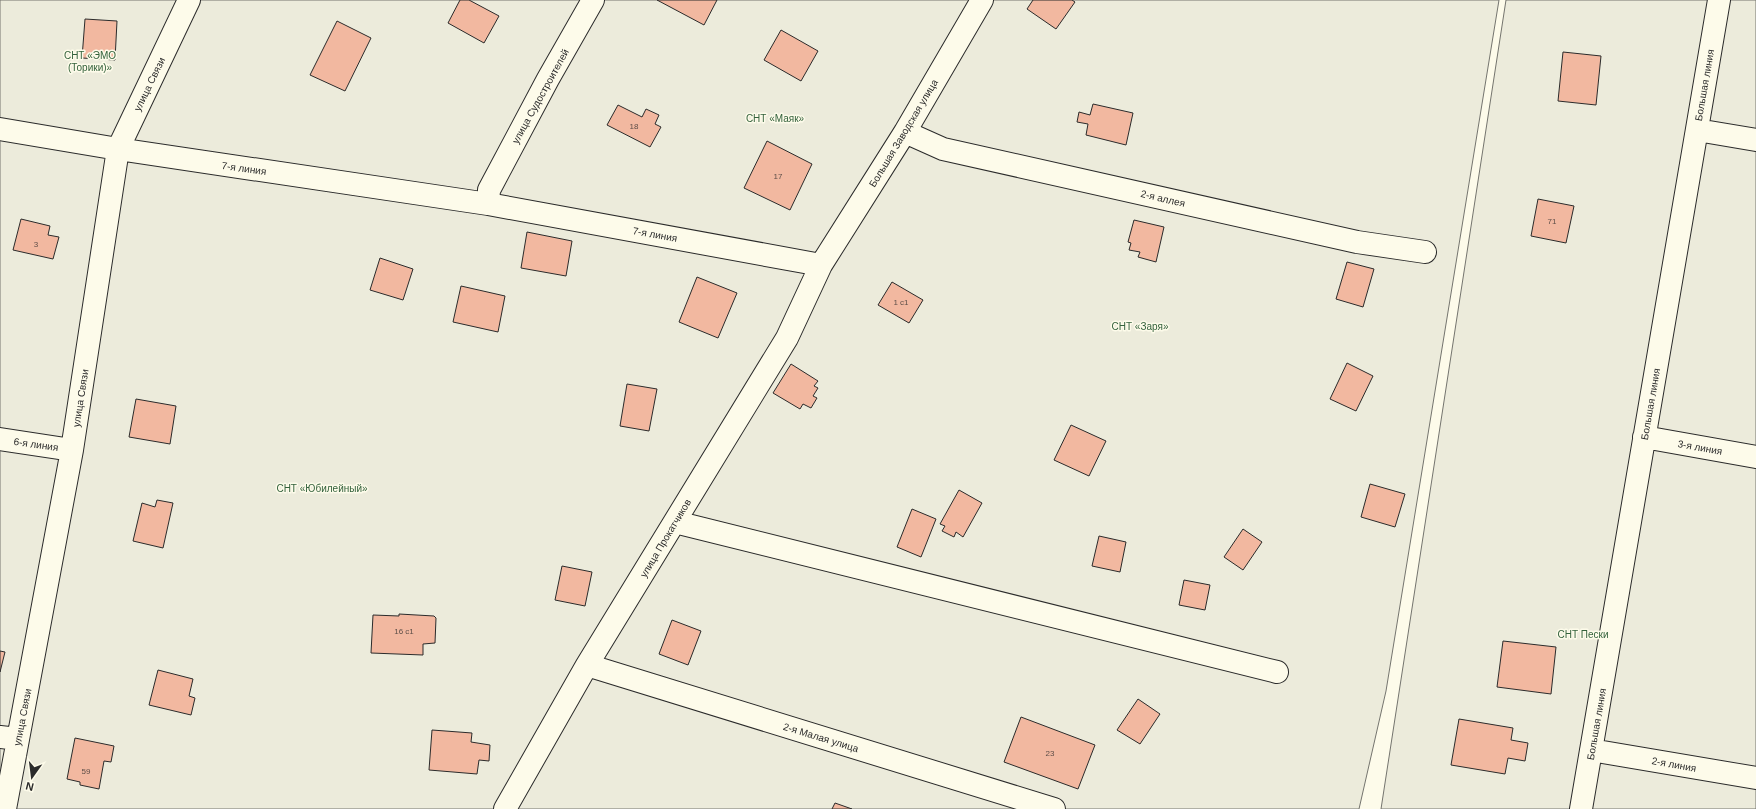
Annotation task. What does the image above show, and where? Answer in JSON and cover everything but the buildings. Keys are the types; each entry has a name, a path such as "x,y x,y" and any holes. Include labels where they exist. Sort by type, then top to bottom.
{"street":[{"name":"улица Связи","path":"5,809 9,738 72,450 118,149 189,0"},
{"name":"улица Судостроителей","path":"488,199 548,79 593,0"},
{"name":"Большая Заводская улица","path":"821,265 905,132 982,0"},
{"name":"Большая линия","path":"1581,809 1719,0"},
{"name":"7-я линия","path":"0,129 118,149 488,199 821,265"},
{"path":"1697,130 1756,140"},
{"name":"2-я аллея","path":"905,132 943,149 1357,242 1425,252"},
{"name":"улица Прокатчиков","path":"505,809 587,665 787,338 821,265"},
{"name":"3-я линия","path":"1644,437 1756,457"},
{"name":"6-я линия","path":"0,439 72,450"},
{"path":"674,522 1276,672"},
{"name":"2-я Малая улица","path":"587,665 1054,809"},
{"name":"2-я линия","path":"1592,750 1756,778"}],"green space":[{"path":"0,0 1499,0 1386,691 1359,809 0,809"},
{"name":"СНТ Пески","path":"1506,0 1756,0 1756,809 1381,809"}],"park label":[{"name":"СНТ «ЭМО (Торики)»","path":"90,60"},
{"name":"СНТ «Маяк»","path":"775,118"},
{"name":"СНТ «Заря»","path":"1140,326"},
{"name":"СНТ «Юбилейный»","path":"322,488"}]}
